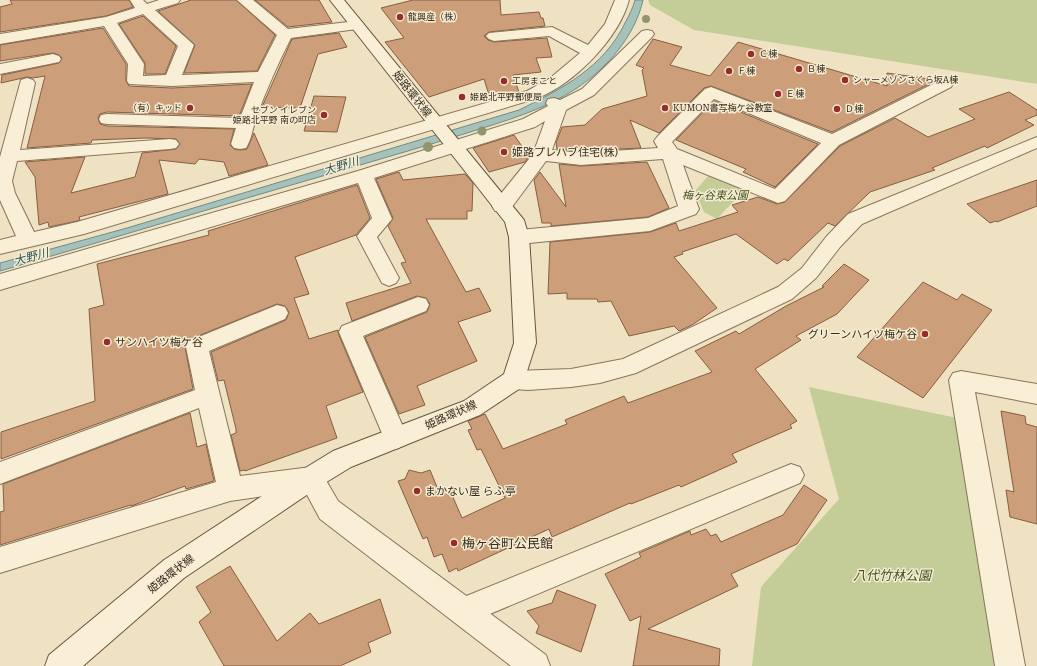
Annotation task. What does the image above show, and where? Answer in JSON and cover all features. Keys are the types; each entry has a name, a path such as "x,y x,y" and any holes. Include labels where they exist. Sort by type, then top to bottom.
{"street":[{"path":"0,39 108,22 140,5 173,0"},
{"path":"244,0 285,34 357,26"},
{"name":"姫路環状線","path":"60,666 174,569 311,478 342,459 472,408 514,380 525,343 519,237 514,220 436,125 337,0"},
{"path":"0,247 77,229 436,125 512,102 543,90 589,52 605,34 621,6 622,0"},
{"path":"140,5 186,45 172,81"},
{"path":"108,22 136,64 135,81 264,77"},
{"path":"494,36 552,31 589,52"},
{"path":"240,144 246,123 264,77 285,34"},
{"path":"0,282 364,175 530,123 588,92 647,34"},
{"path":"0,69 53,59"},
{"path":"27,83 11,156 2,181 28,240"},
{"path":"540,155 581,159 670,153 778,197 833,141 944,84"},
{"path":"543,90 558,109"},
{"path":"519,237 650,224 688,209 670,153 663,141 711,92 833,141"},
{"path":"502,206 540,155 558,109"},
{"path":"107,119 246,123"},
{"path":"514,380 542,381 604,374 628,367 785,293 809,273 833,242 855,219 1037,142"},
{"path":"11,156 170,144"},
{"path":"364,175 382,219 367,236 389,278"},
{"path":"396,438 350,332 418,306"},
{"path":"230,489 197,346 277,313"},
{"path":"1010,666 961,380 1037,394"},
{"path":"0,473 208,395"},
{"path":"464,611 791,475"},
{"path":"0,560 230,489 311,478 329,510 535,666"}],"green space":[{"path":"648,0 1037,0 1037,84 694,30 650,5"},
{"name":"梅ヶ谷東公園","path":"709,175 744,190 717,219 704,212 695,191"},
{"name":"八代竹林公園","path":"809,387 957,418 998,666 752,666 761,587 839,499"}],"water":[{"name":"大野川","path":"635,0 643,0 634,26 627,38 609,61 577,88 538,109 436,143 0,271 0,263 127,228 519,110 566,85 594,64 616,39"}],"building":[{"path":"10,0 129,0 133,7 106,16 0,32 0,7 12,4"},
{"path":"191,0 236,0 275,35 257,71 184,73 195,45 158,11"},
{"path":"255,0 319,0 332,22 288,27"},
{"path":"413,0 500,0 501,15 539,12 541,18 543,18 545,26 489,32 484,36 488,40 494,42 547,38 552,57 536,58 541,72 513,75 519,92 489,95 484,79 429,97 385,42 404,38 381,8"},
{"path":"143,16 176,46 165,74 145,74 145,63 119,24"},
{"path":"103,28 126,64 126,81 129,86 172,88 252,84 239,116 107,112 100,114 98,118 100,124 107,126 234,129 230,145 234,149 240,150 247,149 254,133 268,165 229,176 224,162 199,159 195,164 159,160 168,194 79,217 80,220 77,221 49,227 48,222 39,225 35,177 25,162 85,157 71,193 135,177 142,153 176,149 180,144 176,139 147,138 92,140 91,143 27,148 45,76 33,78 27,77 1,83 2,75 59,63 62,58 53,53 0,61 0,45"},
{"path":"339,33 347,47 318,54 300,108 262,107 292,39"},
{"path":"653,39 682,47 670,65 710,76 738,42 887,86 887,73 937,80 832,132 711,86 704,88 659,133 630,120 641,148 581,151 557,149 556,143 562,127 585,125 602,109 647,96 642,70 644,68 636,65"},
{"path":"1009,92 1037,110 1037,115 1025,120 1034,125 987,148 985,146 932,168 935,170 870,192 835,226 828,223 788,261 784,259 777,264 736,234 682,252 683,254 674,257 717,308 692,325 679,331 674,326 629,336 611,301 598,302 597,299 567,299 567,293 548,294 550,242 650,232 676,223 679,231 738,212 732,205 758,197 777,204 785,202 840,146 895,118 928,137 975,119 959,109"},
{"path":"314,96 346,97 337,132 304,131"},
{"path":"714,101 818,144 775,187 743,172 746,169 676,140"},
{"path":"514,135 529,156 525,162 489,172 473,148"},
{"path":"647,162 669,208 648,217 551,226 551,223 542,223 534,180 540,172 566,207 559,164 581,166"},
{"path":"399,172 403,180 465,174 473,183 472,211 467,211 467,219 426,219 466,292 479,288 491,311 458,322 477,361 417,386 425,405 399,414 365,337 427,312 430,304 426,298 417,296 352,321 346,303 411,283 401,263 406,262 388,226 393,218 376,179"},
{"path":"1037,180 1037,206 997,222 990,223 967,204"},
{"path":"357,185 370,218 356,235 295,257 309,294 294,298 309,339 338,330 363,392 326,406 337,438 245,471 240,471 231,435 236,433 236,429 224,380 218,381 211,352 286,320 289,312 285,306 277,304 188,340 185,347 193,389 1,459 1,432 95,401 89,309 104,305 97,264 209,235 208,231"},
{"path":"844,264 869,280 837,314 796,336 801,340 755,369 797,421 790,425 792,428 732,454 737,462 681,487 679,485 631,504 630,503 552,537 549,529 458,571 457,568 449,572 442,554 434,557 427,537 423,539 398,481 405,479 409,470 421,473 430,470 439,492 449,488 462,518 505,498 481,449 477,450 468,430 472,429 468,421 485,414 503,449 567,424 565,420 624,396 628,403 712,372 695,351 736,331 739,334 786,306 824,287 822,286"},
{"name":"グリーンハイツ梅ケ谷","path":"923,282 957,300 962,294 992,310 923,398 857,357"},
{"path":"1001,411 1025,416 1026,424 1037,427 1037,524 1010,517 1006,490 1014,492"},
{"path":"190,413 197,447 206,444 214,481 186,489 185,486 131,506 0,545 0,512 4,511 3,484"},
{"path":"804,485 827,500 797,544 731,574 738,586 648,629 720,649 719,666 633,666 641,616 630,621 605,574 641,557 639,553 690,531 691,535 706,529 711,536 716,534 721,542 783,515"},
{"path":"230,566 277,641 310,613 319,624 380,599 391,633 368,643 371,652 340,666 224,666 199,622 211,612 196,587"},
{"path":"557,590 596,605 581,652 536,633 539,626 527,611 552,603"}],"place":[{"name":"龍興産（株）","path":"400,17"},
{"name":"Ｃ棟","path":"751,54"},
{"name":"Ｂ棟","path":"799,69"},
{"name":"Ｆ棟","path":"729,71"},
{"name":"シャーメゾンさくら坂A棟","path":"845,80"},
{"name":"工房まこと","path":"504,81"},
{"name":"Ｅ棟","path":"778,94"},
{"name":"姫路北平野郵便局","path":"462,97"},
{"name":"（有）キッド","path":"190,108"},
{"name":"KUMON書写梅ケ谷教室","path":"665,108"},
{"name":"Ｄ棟","path":"837,109"},
{"name":"セブン イレブン 姫路北平野 南の町店","path":"324,115"},
{"name":"姫路プレハブ住宅(株)","path":"504,152"},
{"name":"グリーンハイツ梅ケ谷","path":"925,334"},
{"name":"サンハイツ梅ケ谷","path":"107,342"},
{"name":"まかない屋 らふ亭","path":"417,491"},
{"name":"梅ヶ谷町公民館","path":"454,543"}]}
